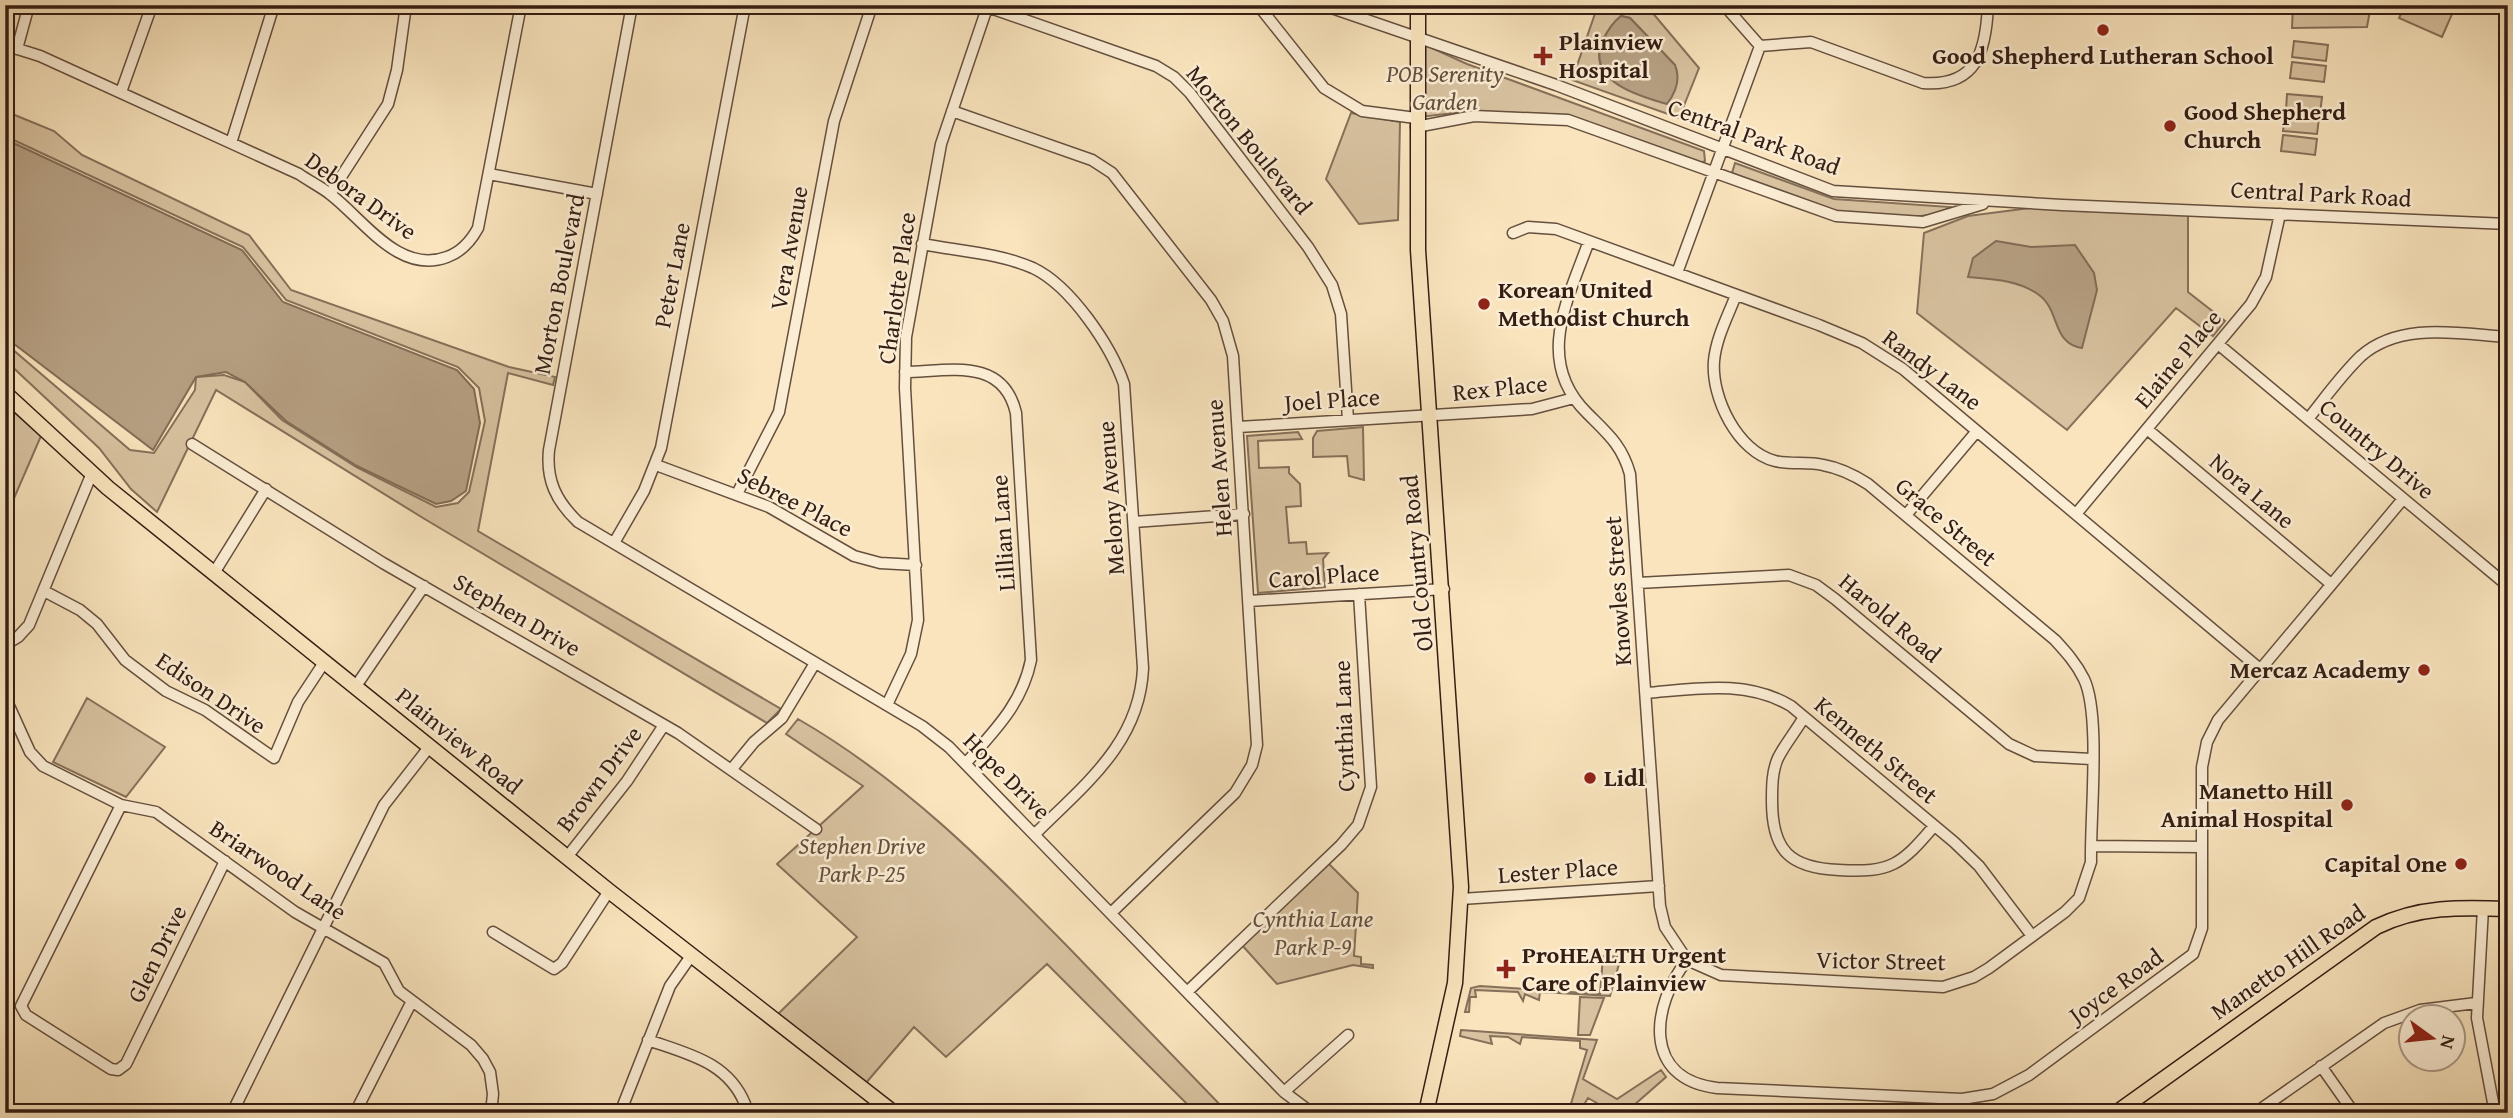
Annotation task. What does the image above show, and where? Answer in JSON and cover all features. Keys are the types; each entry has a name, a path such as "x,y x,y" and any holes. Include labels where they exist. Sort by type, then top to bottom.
{"main road":[{"name":"Old Country Road","path":"1418,5 1418,250 1444,589 1461,898 1455,983 1426,1113"},
{"name":"Plainview Road","path":"5,393 92,473 214,573 609,891 894,1113"},
{"name":"Manetto Hill Road","path":"2120,1111 2376,927 2395,918 2431,909 2508,909"}],"street":[{"path":"17,49 29,5"},
{"path":"121,92 152,5"},
{"path":"231,143 274,5"},
{"path":"330,194 388,104 397,70 406,5"},
{"name":"Debora Drive","path":"5,46 40,56 299,174 330,194 397,253 430,262 452,255 472,239 481,216 521,5"},
{"name":"Morton Boulevard","path":"614,544 578,522 565,510 551,484 548,462 632,5"},
{"name":"Peter Lane","path":"614,544 656,465 745,5"},
{"name":"Vera Avenue","path":"737,494 779,412 834,121 872,5"},
{"name":"Central Park Road","path":"1258,5 1324,88 1362,111 1416,123 1474,116 1567,120 1836,216 1923,222 1961,208 2007,201"},
{"name":"Central Park Road","path":"1323,5 1556,85 1833,191 2508,224"},
{"path":"1724,5 1760,46"},
{"path":"1760,46 1811,43 1923,83 1938,85 1964,75 1982,54 1988,5"},
{"name":"Morton Boulevard","path":"986,6 1156,66 1174,77 1190,93 1308,247 1332,285 1341,314 1348,420"},
{"name":"Charlotte Place","path":"887,705 907,662 915,637 916,565 905,372 906,337 941,144 986,6"},
{"path":"1677,273 1760,46"},
{"name":"Helen Avenue","path":"952,111 1092,160 1112,173 1211,300 1223,321 1233,356 1258,730 1252,765 1235,793 1111,913"},
{"path":"489,174 597,194"},
{"name":"Elaine Place","path":"2076,514 2218,344 2261,287 2272,256 2280,214"},
{"name":"Randy Lane","path":"1513,233 1542,225 1862,343 1903,369 2260,669"},
{"name":"Knowles Street","path":"1589,241 1558,335 1558,357 1564,382 1574,398 1609,433 1626,458 1633,496 1658,886 1665,926 1687,960"},
{"name":"Melony Avenue","path":"922,244 1010,260 1034,269 1064,292 1098,333 1116,360 1124,384 1143,668 1137,706 1126,734 1107,762 1035,834"},
{"name":"Grace Street","path":"1736,295 1720,335 1714,365 1718,392 1740,437 1756,452 1774,461 1822,464 1850,473 1906,515 2055,640 2073,659 2085,681 2091,700 2091,846"},
{"path":"2308,419 2361,356 2392,338 2422,333 2508,337"},
{"name":"Country Drive","path":"2218,344 2508,586"},
{"name":"Lillian Lane","path":"905,372 986,373 1008,390 1016,413 1031,660 1026,682 1015,707 966,763"},
{"name":"Rex Place","path":"1429,415 1532,409 1574,398"},
{"name":"Joel Place","path":"1238,427 1429,415"},
{"name":"Nora Lane","path":"2147,429 2331,584"},
{"path":"1906,515 1977,431"},
{"name":"Stephen Drive","path":"192,444 424,586 664,725 816,830"},
{"name":"Sebree Place","path":"656,465 769,507 854,556 880,563 916,565"},
{"path":"5,645 18,638 29,625 92,473"},
{"path":"214,573 266,489"},
{"name":"Joyce Road","path":"1687,960 1669,986 1661,1009 1659,1028 1667,1058 1689,1081 1717,1088 1962,1099 1993,1094 2029,1075 2187,960 2196,946 2202,928 2202,766 2207,742 2218,720 2403,499"},
{"path":"1134,522 1244,514"},
{"name":"Hope Drive","path":"614,544 922,726 966,763 1284,1092 1312,1113"},
{"name":"Harold Road","path":"1639,583 1775,575 1806,580 1835,599 2009,744 2049,758 2091,759"},
{"path":"356,686 424,586"},
{"name":"Carol Place","path":"1249,601 1444,589"},
{"name":"Edison Drive","path":"44,591 80,610 97,624 125,660 166,691 205,710 274,758 298,702 325,661"},
{"name":"Cynthia Lane","path":"1187,992 1341,845 1358,825 1366,810 1371,773 1359,594"},
{"path":"731,770 754,742 782,718 815,663"},
{"name":"Kenneth Street","path":"1646,693 1743,688 1775,697 1804,717 1979,866 2032,936"},
{"name":"Briarwood Lane","path":"5,697 30,752 43,766 121,806 156,812 295,912 384,963 399,991 471,1045 483,1059 492,1083 491,1113"},
{"path":"1804,717 1778,760 1774,773 1772,823 1782,848 1791,858 1818,869 1883,870 1908,857 1934,826"},
{"name":"Brown Drive","path":"567,857 627,781 664,725"},
{"path":"232,1113 384,806 430,747"},
{"name":"Glen Drive","path":"121,806 21,1006 26,1014 111,1069 118,1070 126,1064 225,861"},
{"path":"2091,846 2202,847"},
{"name":"Victor Street","path":"1687,960 1703,970 1737,978 1943,987 1974,977 2065,912 2079,898 2090,871 2091,846"},
{"name":"Lester Place","path":"1461,898 1658,886"},
{"path":"493,932 554,969 562,963 609,891"},
{"path":"2483,908 2476,1003 2480,1050 2495,1113"},
{"path":"620,1113 670,986 691,956"},
{"path":"355,1113 412,1001"},
{"path":"2255,1113 2384,1023 2420,1010 2476,1003"},
{"path":"1284,1092 1348,1035"},
{"path":"648,1040 723,1071 737,1085 745,1104"},
{"path":"2321,1066 2354,1113"},
{"path":"1962,1099 1962,1113"}],"green space":[{"path":"1598,5 1646,5 1699,68 1679,118 1572,80","holes":["1621,16 1630,18 1675,65 1657,101 1614,82 1601,66 1599,55 1608,31"]},
{"path":"2293,5 2371,5 2367,27 2292,28"},
{"path":"2405,5 2456,5 2442,37 2399,18"},
{"path":"2294,41 2328,45 2326,61 2292,57"},
{"name":"POB Serenity Garden","path":"1421,43 1467,64 1704,151 1705,161 1701,163 1547,114 1472,111 1420,117"},
{"path":"2292,62 2326,66 2324,82 2290,78"},
{"path":"2287,94 2322,97 2320,114 2286,110"},
{"path":"5,111 54,131 82,155 249,235 291,290 509,367 555,377 553,385 508,373 478,531 781,709 767,723 423,518 216,390 157,512 131,489 99,448 5,360 5,343 130,450 154,453 195,390 196,377 224,375 245,382 282,420 356,467 436,507 458,503 469,492 485,421 479,388 458,367 286,300 243,247 5,136"},
{"path":"1351,113 1400,122 1398,220 1359,224 1326,179"},
{"path":"2285,115 2319,118 2317,134 2283,131"},
{"path":"2283,135 2317,139 2315,155 2281,151"},
{"path":"1735,163 1834,199 1950,207 1941,212 1911,217 1845,212 1821,207 1732,173"},
{"path":"2038,207 2188,211 2188,292 2225,321 2213,336 2176,308 2067,430 1917,313 1924,233 1968,216"},
{"path":"5,404 41,436 5,519"},
{"path":"1363,427 1364,480 1349,476 1347,456 1313,457 1313,438 1317,431"},
{"path":"1298,432 1302,439 1258,441 1259,468 1289,467 1289,473 1300,484 1301,506 1286,507 1289,543 1306,542 1307,554 1328,553 1323,559 1325,587 1258,593 1247,436"},
{"path":"87,698 165,747 126,797 53,762"},
{"name":"Stephen Drive Park P-25","path":"798,719 873,768 908,795 974,854 1228,1113 1196,1113 1047,964 946,1057 914,1027 865,1084 777,1015 857,937 777,864 863,786 786,734"},
{"name":"Cynthia Lane Park P-9","path":"1327,862 1358,893 1354,956 1361,957 1361,964 1373,965 1373,968 1353,965 1277,984 1241,944"},
{"path":"1603,956 1621,957 1610,996 1540,992 1539,1000 1525,994 1523,1001 1518,992 1475,990 1476,997 1470,997 1469,1012 1465,1012 1471,988 1480,986 1600,994"},
{"path":"1580,997 1604,998 1590,1035 1578,1035"},
{"path":"1461,1030 1597,1040 1583,1079 1617,1099 1661,1070 1666,1077 1625,1113 1608,1113 1609,1110 1588,1098 1579,1113 1560,1113 1562,1105 1570,1107 1587,1050 1580,1048 1580,1041 1522,1037 1520,1044 1508,1037 1490,1036 1492,1044 1460,1036"}],"shaded area":[{"path":"1621,16 1630,18 1675,65 1677,85 1667,104 1618,85 1608,77 1602,67 1599,56 1602,42"},
{"path":"5,139 242,250 283,302 457,370 474,389 480,423 466,491 451,501 436,504 357,466 286,421 245,382 226,372 196,377 153,450 5,337"},
{"path":"1996,241 2031,247 2075,245 2094,273 2097,290 2082,348 2066,340 2046,301 2031,290 2005,281 1968,277 1973,258"}],"place":[{"name":"Good Shepherd Lutheran School","path":"2103,30"},
{"name":"Plainview Hospital","path":"1543,56"},
{"name":"Good Shepherd Church","path":"2170,126"},
{"name":"Korean United Methodist Church","path":"1484,304"},
{"name":"Mercaz Academy","path":"2424,670"},
{"name":"Lidl","path":"1590,778"},
{"name":"Manetto Hill Animal Hospital","path":"2347,805"},
{"name":"Capital One","path":"2461,864"},
{"name":"ProHEALTH Urgent Care of Plainview","path":"1506,969"}]}
